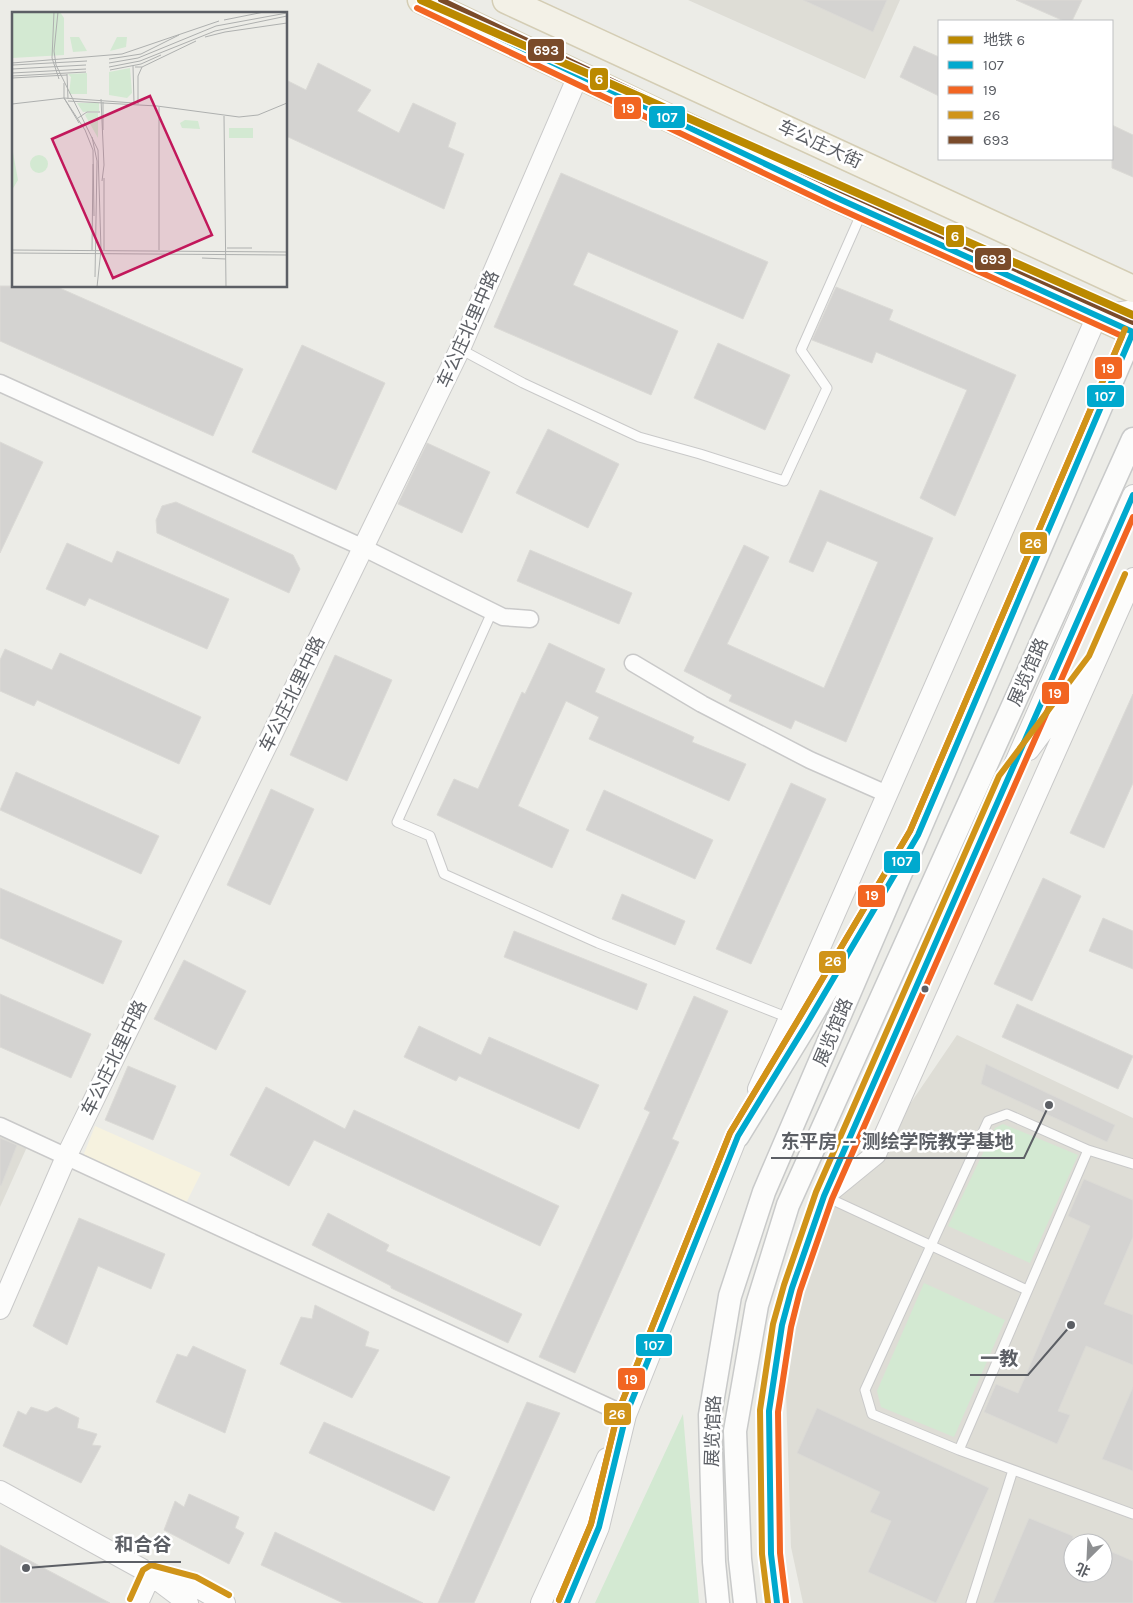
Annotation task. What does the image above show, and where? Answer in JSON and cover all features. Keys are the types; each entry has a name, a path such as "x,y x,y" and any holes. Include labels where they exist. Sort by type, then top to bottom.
{"main road":[{"path":"421,0 864,210 1133,332"},
{"name":"车公庄大街","path":"506,0 1133,289"},
{"name":"展览馆路","path":"718,1603 714,1562 710,1415 730,1296 764,1192 1133,332"},
{"name":"展览馆路","path":"745,1603 740,1559 735,1431 758,1305 788,1205 1133,439"},
{"path":"738,1136 918,835"}],"street":[{"name":"车公庄北里中路","path":"0,1309 66,1156 460,348 578,76"},
{"path":"541,1603 626,1415 738,1136 1097,316 1133,310"},
{"path":"0,383 364,548 503,617 530,619"},
{"name":"展览馆路","path":"777,1603 771,1554 769,1411 782,1325 792,1288 824,1196 1133,495"},
{"path":"824,1196 876,1154 1133,578"},
{"path":"1007,780 1097,660"},
{"path":"633,663 702,704 801,755 887,794"},
{"path":"0,1126 626,1415"},
{"path":"567,1603 599,1527 626,1415"},
{"path":"0,1491 151,1574 187,1598 225,1603"},
{"path":"771,1554 786,1603"},
{"path":"138,1603 151,1574"}],"lane":[{"path":"460,348 523,383 639,437 784,481 827,388 801,350 864,210"},
{"path":"492,612 397,822 430,836 444,874 598,943 789,1018"},
{"path":"1133,1164 1088,1150 1007,1114 988,1121 865,1390 872,1414 958,1450 1133,1514"},
{"path":"958,1450 1088,1150"},
{"path":"824,1196 1027,1290"},
{"path":"971,1603 1013,1470"}],"shaded area":[{"path":"688,0 900,0 865,79"},
{"path":"957,1035 1133,1118 1133,1603 803,1603 791,1547 784,1329 824,1196 876,1154"},
{"path":"95,1126 201,1173 185,1205 83,1156"},
{"path":"0,1135 27,1147 0,1207"}],"green space":[{"path":"1003,1124 1078,1155 1030,1263 948,1226 995,1128"},
{"path":"924,1283 1005,1320 954,1437 881,1407 877,1391"},
{"path":"683,1414 699,1603 595,1603"}],"building":[{"path":"803,0 887,0 873,32"},
{"path":"1016,0 1082,0 1072,20 1062,20"},
{"path":"914,46 938,57 938,96 900,77"},
{"path":"318,63 371,90 357,111 399,133 413,103 456,123 448,147 464,154 444,209 288,137 288,81 306,90"},
{"path":"1113,125 1133,135 1133,177 1112,168"},
{"path":"561,173 768,262 743,319 588,252 573,285 678,331 651,395 494,327"},
{"path":"0,286 12,286 12,288 60,288 243,369 213,436 0,341"},
{"path":"836,287 893,310 889,320 1016,375 955,516 920,498 967,390 876,352 872,363 812,340"},
{"path":"718,343 790,375 765,430 694,398"},
{"path":"302,345 385,383 336,490 252,452"},
{"path":"548,429 619,464 588,528 516,493"},
{"path":"0,442 43,462 0,553"},
{"path":"427,443 490,472 462,533 398,504"},
{"path":"820,490 933,538 846,742 795,720 791,729 729,701 732,695 684,671 744,545 769,557 727,644 824,688 878,562 827,541 813,572 789,562"},
{"path":"176,502 293,555 300,569 289,593 157,533 156,520 162,506"},
{"path":"67,543 112,563 117,551 229,599 207,649 89,598 85,606 46,589"},
{"path":"530,550 632,593 619,624 517,581"},
{"path":"549,643 605,669 595,692 694,737 692,742 746,764 729,801 589,739 599,717 566,701 518,806 569,830 552,868 437,815 454,779 478,789 522,692 525,694"},
{"path":"5,649 52,670 60,653 201,717 179,764 37,700 34,706 0,691 0,660"},
{"path":"335,655 392,680 347,781 290,755"},
{"path":"1133,694 1133,783 1104,848 1070,833"},
{"path":"16,772 159,836 141,874 0,810"},
{"path":"791,783 826,799 751,964 716,949"},
{"path":"271,789 314,809 270,905 227,885"},
{"path":"604,790 713,840 695,879 586,830"},
{"path":"1043,878 1081,896 1032,1001 994,984"},
{"path":"0,888 122,941 103,984 0,938"},
{"path":"622,894 685,921 675,945 612,919"},
{"path":"1103,918 1133,931 1133,969 1089,951"},
{"path":"514,931 647,984 637,1010 504,957"},
{"path":"184,960 246,991 216,1050 154,1019"},
{"path":"0,994 91,1034 71,1078 0,1047"},
{"path":"694,996 728,1011 672,1139 679,1142 575,1373 539,1357 650,1112 644,1109"},
{"path":"1017,1004 1133,1056 1118,1089 1002,1037"},
{"path":"419,1026 481,1055 489,1037 599,1085 579,1129 459,1076 456,1081 404,1057"},
{"path":"986,1064 1115,1125 1107,1142 981,1084"},
{"path":"128,1066 176,1086 153,1140 105,1120"},
{"path":"266,1087 345,1129 354,1110 559,1206 540,1246 314,1140 289,1186 230,1155"},
{"path":"0,1138 17,1145 1,1186 0,1185"},
{"path":"1084,1179 1133,1200 1133,1237 1104,1304 1133,1315 1133,1365 1086,1346 1058,1411 1070,1415 1057,1444 984,1412 996,1384 1018,1393 1090,1226 1068,1216"},
{"path":"328,1213 389,1245 386,1251 522,1314 508,1343 391,1288 391,1286 312,1245"},
{"path":"79,1218 165,1254 151,1289 98,1266 67,1345 33,1326"},
{"path":"315,1305 369,1332 365,1346 379,1350 352,1398 280,1364 301,1317 312,1319"},
{"path":"193,1346 246,1370 225,1433 156,1402 177,1354 187,1357"},
{"path":"1133,1387 1133,1471 1102,1459"},
{"path":"527,1402 560,1413 474,1603 438,1603"},
{"path":"31,1407 47,1412 56,1407 79,1418 77,1428 97,1434 92,1445 101,1446 81,1483 3,1446 18,1411 26,1415"},
{"path":"817,1408 989,1488 936,1603 868,1572 891,1521 870,1512 880,1492 797,1453"},
{"path":"324,1422 450,1477 434,1511 309,1453"},
{"path":"189,1494 239,1517 235,1528 244,1533 229,1564 164,1530 175,1501 184,1507"},
{"path":"1029,1518 1066,1533 1063,1533 1063,1583 1113,1583 1113,1552 1133,1561 1133,1603 993,1603"},
{"path":"275,1532 423,1603 343,1603 261,1565"},
{"path":"0,1545 110,1603 0,1603"}],"metro line":[{"name":"6","path":"421,0 1133,315"}],"transit line":[{"name":"107","path":"421,0 837,198 1133,332 918,835 738,1136 626,1415 599,1527 567,1603"},
{"name":"693","path":"441,0 841,190 1133,322"},
{"name":"19","path":"417,8 833,206 1122,336 910,831 730,1133 618,1412 591,1524 559,1600"},
{"name":"26","path":"559,1600 591,1524 618,1412 730,1133 910,831 1125,329"},
{"name":"107","path":"777,1603 771,1554 769,1411 782,1325 792,1288 824,1196 1133,495"},
{"name":"19","path":"786,1602 780,1553 778,1412 791,1327 800,1291 832,1199 1133,517"},
{"name":"26","path":"768,1603 762,1554 760,1410 773,1324 784,1285 816,1192 999,776 1089,656 1125,574"},
{"name":"26","path":"130,1599 143,1570 151,1565 196,1577 229,1595"}],"place":[{"name":"东平房 -- 测绘学院教学基地","path":"1049,1105"},
{"name":"一教","path":"1071,1325"},
{"name":"和合谷","path":"26,1568"}]}
